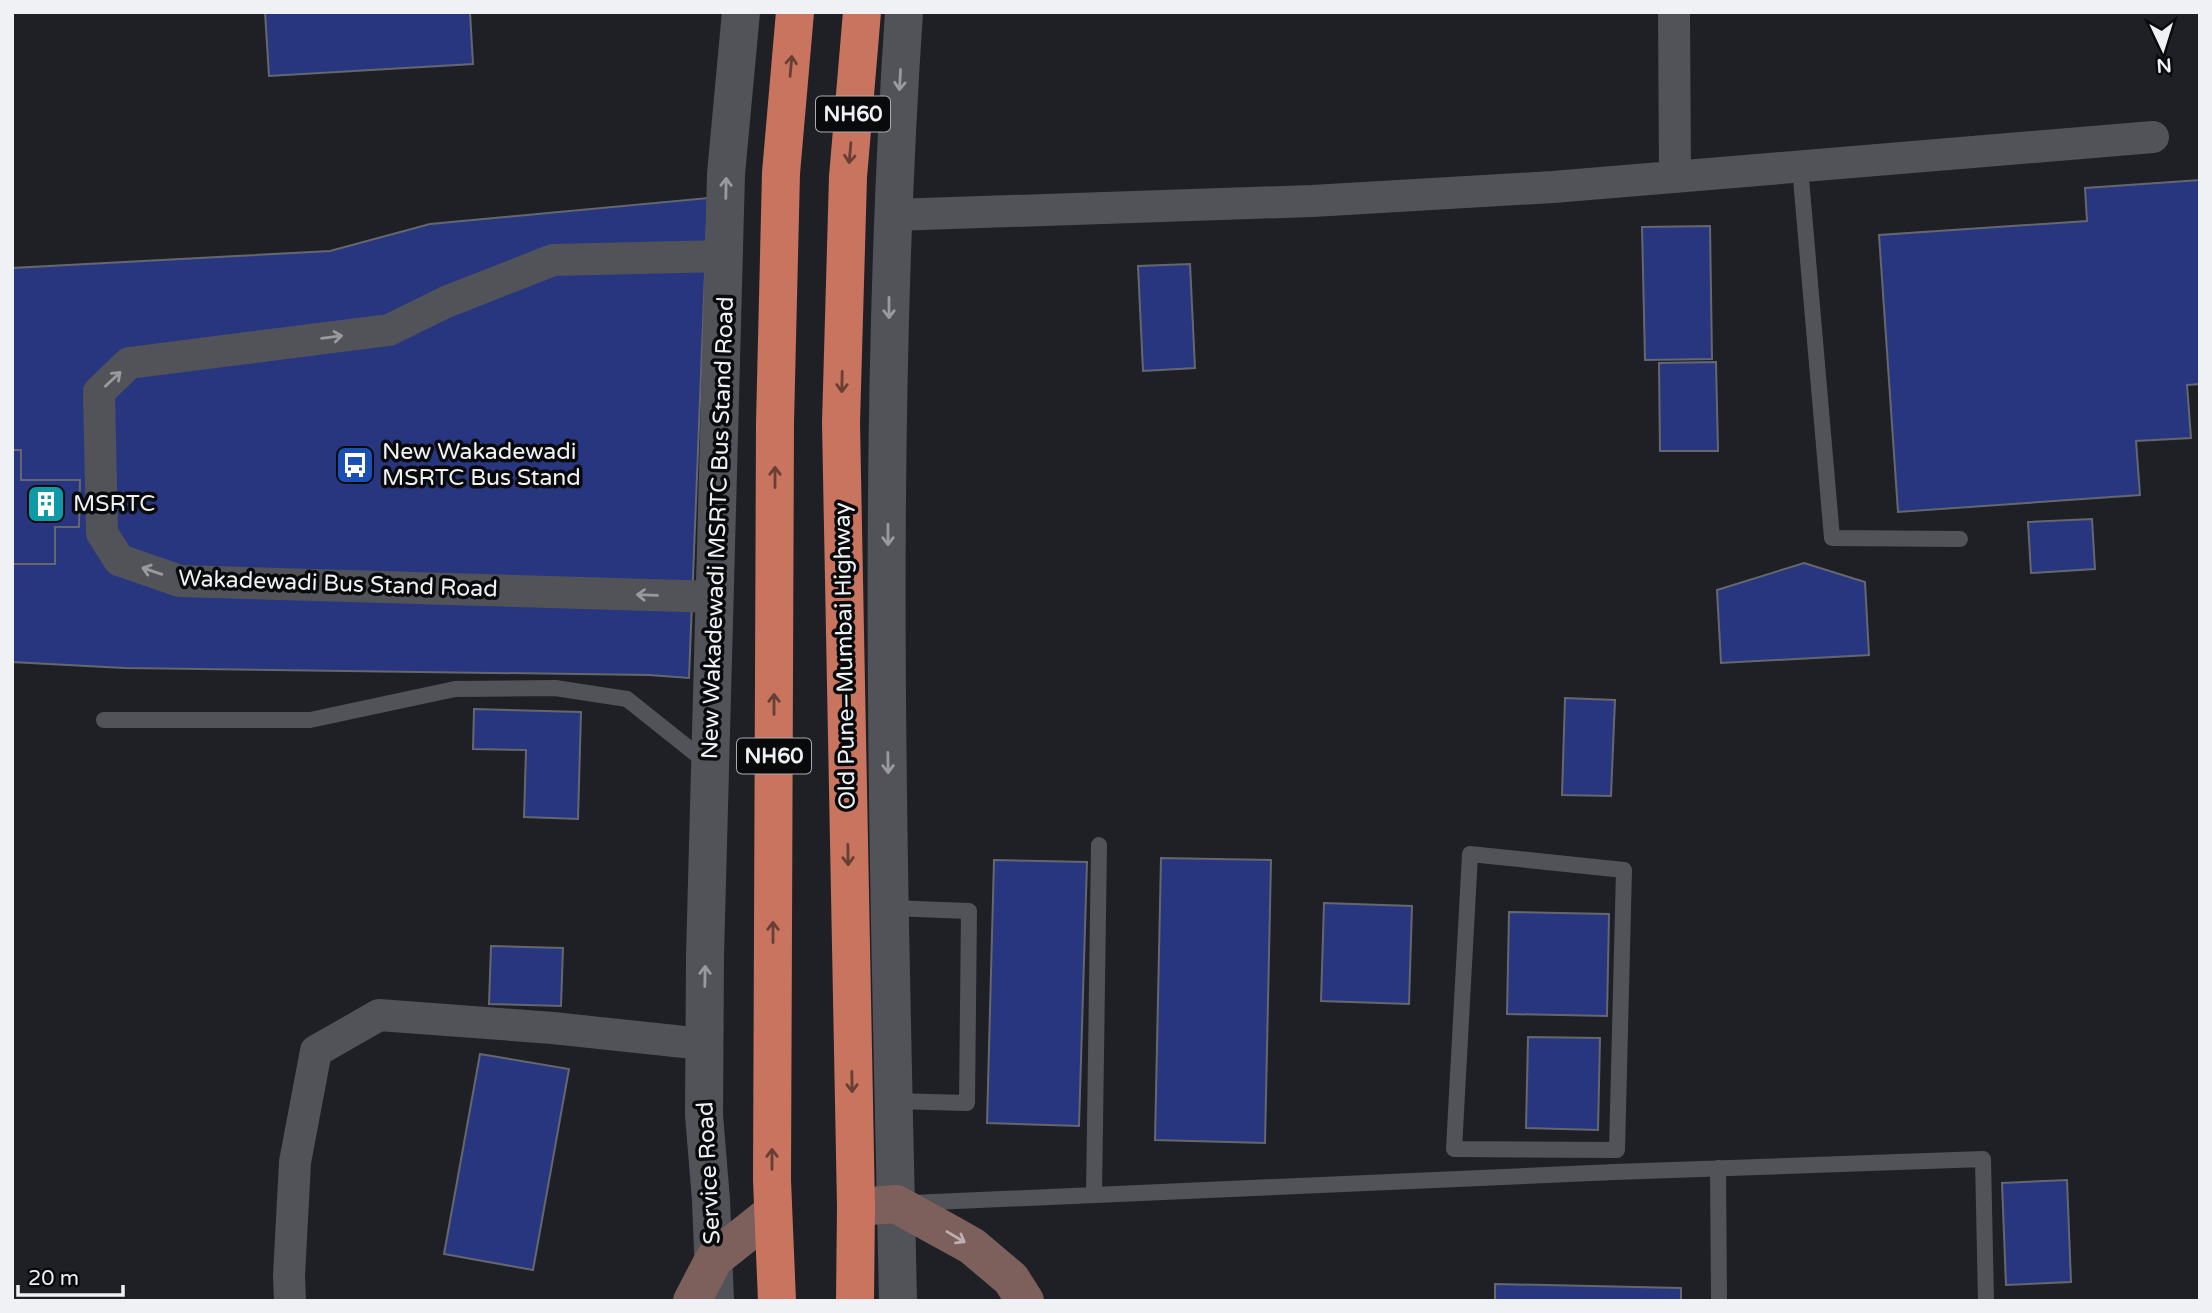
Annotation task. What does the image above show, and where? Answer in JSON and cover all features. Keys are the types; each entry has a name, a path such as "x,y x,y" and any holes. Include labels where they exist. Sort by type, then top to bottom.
{"highway":[{"name":"NH60","path":"777,1301 773,1212 775,410 781,173 795,12"},
{"name":"Old Pune–Mumbai Highway","path":"855,1301 856,1207 841,423 848,177 862,12"}],"main road":[{"path":"856,1207 896,1204 972,1246 1012,1279 1025,1301"},
{"path":"692,1301 714,1259 773,1212"}],"street":[{"name":"New Wakadewadi MSRTC Bus Stand Road","path":"703,1044 726,174 741,12"},
{"path":"898,1301 887,754 889,296 904,12"},
{"path":"1674,12 1675,177"},
{"path":"893,215 1312,201 1553,187 2153,137"},
{"name":"Wakadewadi Bus Stand Road","path":"716,597 180,581 119,560 102,533 99,392 129,363 389,330 446,302 553,260 725,256"},
{"path":"290,1301 295,1162 316,1051 379,1015 553,1028 703,1044"},
{"name":"Service Road","path":"703,1044 704,1115 715,1301"}],"lane":[{"path":"1800,167 1832,538 1960,539"},
{"path":"104,720 310,720 456,689 555,688 627,698 711,766"},
{"path":"1094,1194 1099,845"},
{"path":"1615,1172 1617,1150 1624,870 1470,855 1454,1149 1617,1150"},
{"path":"890,908 970,911 967,1103 894,1101"},
{"path":"896,1204 1615,1172 1983,1159 1986,1301"},
{"path":"1718,1168 1719,1301"}],"building":[{"path":"265,12 470,12 473,64 269,76"},
{"path":"2200,180 2200,384 2187,385 2191,438 2136,441 2140,495 1898,512 1879,235 2087,221 2085,188"},
{"name":"New Wakadewadi MSRTC Bus Stand","path":"708,198 689,678 649,675 124,668 12,662 12,268 330,251 430,224"},
{"path":"1710,226 1712,359 1645,360 1642,227"},
{"path":"1190,264 1195,368 1143,371 1138,266"},
{"path":"1716,362 1718,451 1660,451 1659,363"},
{"name":"MSRTC","path":"12,450 21,450 21,480 80,480 79,527 55,527 55,564 12,564"},
{"path":"2092,519 2095,569 2031,573 2028,522"},
{"path":"1804,563 1865,582 1869,655 1721,663 1717,590"},
{"path":"1565,698 1615,700 1611,796 1562,795"},
{"path":"474,709 581,712 578,819 524,817 526,750 473,749"},
{"path":"1161,858 1271,860 1265,1143 1155,1140"},
{"path":"994,860 1087,862 1079,1126 987,1123"},
{"path":"1324,903 1412,906 1409,1004 1321,1001"},
{"path":"1509,912 1609,914 1607,1016 1507,1014"},
{"path":"491,946 563,948 561,1006 489,1004"},
{"path":"1528,1037 1600,1038 1598,1130 1526,1128"},
{"path":"480,1054 569,1069 533,1270 444,1254"},
{"path":"2067,1180 2071,1282 2006,1285 2002,1183"},
{"path":"1495,1284 1681,1288 1681,1301 1495,1301"}],"place":[{"name":"New Wakadewadi MSRTC Bus Stand","path":"355,465"},
{"name":"MSRTC","path":"46,504"}]}
